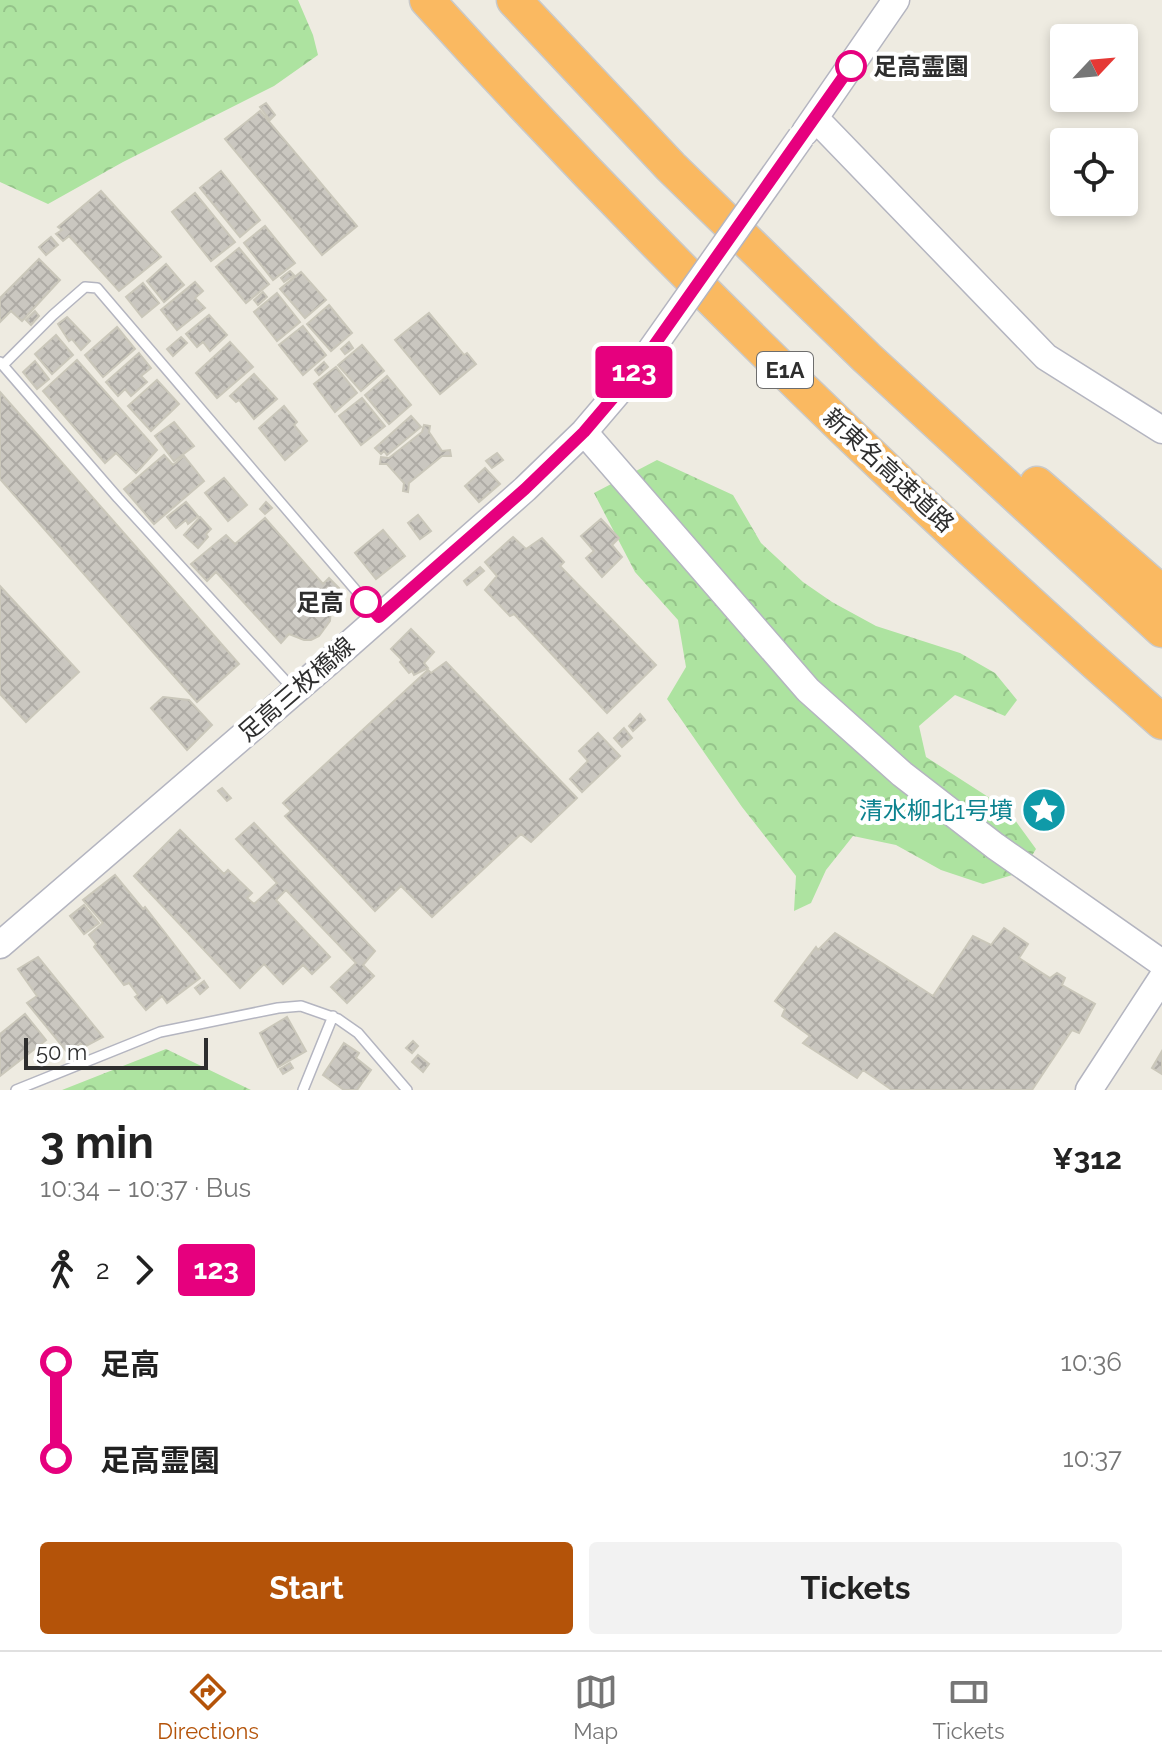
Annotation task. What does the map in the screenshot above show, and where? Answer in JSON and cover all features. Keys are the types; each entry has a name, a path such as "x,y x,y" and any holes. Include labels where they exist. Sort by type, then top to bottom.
{"highway":[{"name":"新東名高速道路","path":"427,0 671,259 852,436 1162,722"},
{"name":"E1A","path":"514,0 671,167 867,358 1162,630"},
{"path":"671,167 1162,593"}],"street":[{"name":"足高三枚橋線","path":"0,945 525,489 584,432 636,371 896,0"},
{"path":"808,128 1046,357 1162,430"},
{"path":"584,432 808,690 925,792 995,846 1162,963"},
{"path":"1089,1090 1162,978"}],"lane":[{"path":"294,690 118,498 1,364 85,287 97,288 379,617"},
{"path":"16,1090 160,1032 301,1006 333,1016 358,1033 407,1090"},
{"path":"303,1090 333,1016"}],"green space":[{"path":"0,0 298,0 318,55 274,86 123,162 48,204 0,182"},
{"path":"657,460 733,495 761,543 803,582 832,602 876,626 960,653 995,673 1017,700 1005,716 955,695 919,726 926,757 1007,809 1036,849 1022,872 983,884 941,870 896,845 853,836 826,870 811,903 794,911 796,876 742,807 667,699 686,667 678,620 635,572 594,493"},
{"path":"166,1049 251,1090 62,1090"}],"building":[{"path":"266,103 275,115 270,120 260,107"},
{"path":"260,111 357,226 322,255 225,139"},
{"path":"221,171 260,220 240,237 200,188"},
{"path":"101,191 161,257 119,291 69,236 63,241 56,234 62,230 58,227"},
{"path":"195,193 235,242 211,261 172,212"},
{"path":"265,226 295,263 273,280 244,243"},
{"path":"51,237 58,245 46,255 39,247"},
{"path":"239,248 269,284 246,303 216,267"},
{"path":"39,259 60,280 22,321 11,311 0,322 0,298"},
{"path":"166,264 184,285 164,302 147,281"},
{"path":"290,271 294,275 284,282 281,278"},
{"path":"301,272 326,300 305,318 280,289"},
{"path":"195,282 203,291 195,298 205,308 177,330 161,310"},
{"path":"143,283 159,303 142,317 126,297"},
{"path":"263,292 267,297 258,305 254,300"},
{"path":"277,293 300,322 277,341 254,312"},
{"path":"329,305 352,333 331,351 307,324"},
{"path":"35,311 39,316 31,325 26,320"},
{"path":"429,313 464,355 467,353 476,364 440,394 395,340"},
{"path":"209,315 227,335 210,351 203,342 197,347 186,334"},
{"path":"67,317 90,341 81,350 72,339 69,341 58,324"},
{"path":"303,326 326,355 303,375 279,345"},
{"path":"117,327 135,349 103,377 85,355"},
{"path":"56,335 73,355 52,374 35,354"},
{"path":"181,337 187,343 173,356 167,349"},
{"path":"230,342 253,367 217,398 196,373"},
{"path":"349,342 353,348 345,354 341,349"},
{"path":"362,345 384,371 361,391 338,365"},
{"path":"139,353 151,368 141,376 147,382 131,396 125,389 118,396 106,382"},
{"path":"77,360 157,450 136,473 116,453 105,463 43,391"},
{"path":"35,361 49,379 37,389 23,372"},
{"path":"324,362 328,367 319,375 315,370"},
{"path":"336,367 357,393 335,412 314,384"},
{"path":"254,374 277,399 254,419 239,400 236,402 230,396"},
{"path":"387,376 411,405 389,424 365,395"},
{"path":"157,380 179,404 151,431 128,406"},
{"path":"0,392 239,664 197,702 0,479"},
{"path":"362,398 385,426 361,445 339,416"},
{"path":"284,406 307,441 285,460 259,428"},
{"path":"411,416 421,427 387,455 384,451 381,454 375,448"},
{"path":"174,422 194,446 174,461 155,436"},
{"path":"424,425 430,426 429,432 442,451 450,450 451,456 442,456 409,483 408,492 403,491 404,483 387,464 380,464 381,457 389,458 422,432"},
{"path":"497,453 503,460 492,468 486,461"},
{"path":"164,455 173,465 184,456 204,481 154,524 124,489"},
{"path":"485,468 500,484 479,502 465,486"},
{"path":"224,478 247,505 228,521 205,493"},
{"path":"186,502 198,516 176,528 167,517"},
{"path":"266,502 272,508 265,514 260,509"},
{"path":"418,515 431,531 420,539 408,523"},
{"path":"200,517 211,529 198,548 184,535"},
{"path":"265,518 323,584 329,578 339,588 332,596 330,621 319,636 311,640 289,634 281,643 216,572 207,581 191,564 226,535 235,544"},
{"path":"601,519 619,538 612,545 622,557 602,577 586,558 594,551 581,536"},
{"path":"383,530 405,556 376,579 355,553"},
{"path":"513,537 526,549 542,538 564,562 560,566 656,665 607,713 514,614 510,616 485,590 497,576 485,562"},
{"path":"480,567 484,571 467,585 464,581"},
{"path":"0,586 79,672 26,722 0,694"},
{"path":"411,629 434,652 424,663 428,668 414,675 412,671 409,673 391,649"},
{"path":"446,662 577,798 531,842 521,834 432,917 401,886 375,911 285,816 291,811 283,803 428,670 431,673"},
{"path":"163,697 189,700 212,725 187,750 151,708"},
{"path":"640,714 645,720 633,731 629,726"},
{"path":"624,728 632,738 622,747 614,738"},
{"path":"598,733 620,756 582,792 570,779 588,761 579,751"},
{"path":"222,788 231,798 227,801 218,791"},
{"path":"254,823 375,951 363,965 374,976 347,1003 331,987 356,963 286,890 276,900 330,957 312,974 303,965 283,984 264,964 240,988 134,876 180,830 224,874 228,870 252,893 247,898 254,904 277,883 236,839"},
{"path":"115,875 143,909 145,907 200,978 167,1003 162,996 146,1010 129,983 124,985 94,947 96,944 89,935 103,923 83,900"},
{"path":"84,905 99,923 84,934 70,916"},
{"path":"1004,928 1028,944 1019,958 1050,978 1057,973 1065,978 1062,985 1095,1004 1079,1033 1072,1030 1032,1090 892,1090 863,1070 857,1078 803,1043 810,1036 782,1016 785,1009 775,1001 816,947 818,950 835,933 933,996 973,936 991,945"},
{"path":"38,957 103,1037 67,1052 27,1003 37,996 18,969"},
{"path":"204,981 208,987 200,994 195,988"},
{"path":"25,1014 46,1040 0,1076 0,1034"},
{"path":"287,1017 306,1051 278,1067 260,1033"},
{"path":"413,1041 418,1046 412,1053 406,1048"},
{"path":"344,1043 359,1053 356,1058 371,1070 357,1090 344,1090 323,1075"},
{"path":"1162,1051 1162,1074 1152,1068"},
{"path":"418,1055 429,1064 423,1072 412,1062"},
{"path":"290,1063 293,1068 283,1074 280,1069"}],"bus line":[{"name":"123","path":"366,602 379,617 525,489 584,432 636,371 851,66"}],"place":[{"name":"足高霊園","path":"851,66"},
{"name":"足高","path":"366,602"},
{"name":"清水柳北1号墳","path":"1044,810"}]}
